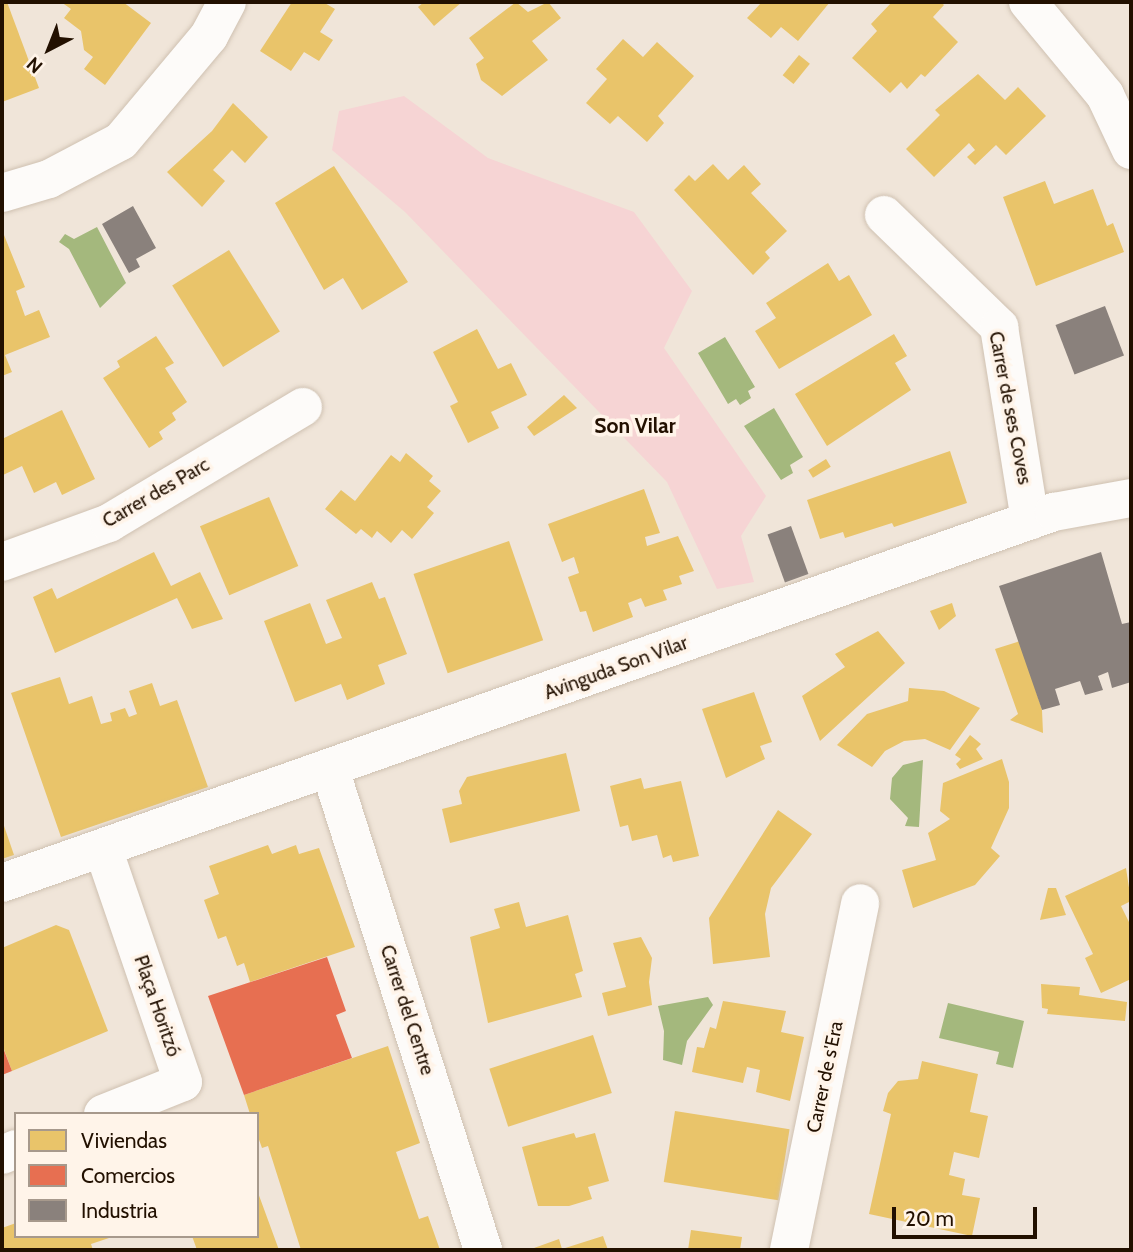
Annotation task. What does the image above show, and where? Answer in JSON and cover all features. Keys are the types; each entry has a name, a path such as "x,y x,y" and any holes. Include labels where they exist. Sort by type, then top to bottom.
{"street":[{"path":"2,193 49,179 121,141 209,36 227,2"},
{"path":"1028,2 1105,95 1131,150"},
{"name":"Carrer de ses Coves","path":"884,215 999,327 1030,521"},
{"name":"Carrer des Parc","path":"2,562 109,523 303,407"},
{"name":"Avinguda Son Vilar","path":"2,883 1030,521 1131,498"},
{"name":"Carrer del Centre","path":"330,769 483,1250"},
{"name":"Plaça Horitzó","path":"103,848 183,1082 108,1112"},
{"name":"Carrer de s'Era","path":"789,1250 860,904"}],"shaded area":[{"path":"404,96 488,158 634,212 692,291 664,348 766,496 741,536 754,582 717,589 667,482 405,212 332,150 339,111"},
{"path":"97,227 126,283 100,308 69,249 59,242 65,234 74,239"},
{"path":"725,337 755,387 748,391 751,398 740,405 736,399 728,404 698,353"},
{"path":"774,408 803,457 790,465 793,473 781,480 744,426"},
{"path":"923,760 919,827 905,826 908,818 890,799 892,778 903,765"},
{"path":"708,997 713,1005 687,1041 682,1065 663,1060 664,1031 658,1006"},
{"path":"948,1003 1024,1021 1013,1068 996,1064 999,1052 939,1038"}],"building: Viviendas":[{"path":"2,2 7,2 39,88 2,102"},
{"path":"61,2 123,2 151,23 105,85 84,69 93,57 84,50 81,31 64,18 71,9"},
{"path":"292,2 323,2 335,9 320,32 333,40 319,61 304,52 291,71 260,51"},
{"path":"424,2 462,2 434,26 418,7"},
{"path":"516,2 528,12 548,2 561,18 532,41 548,60 502,96 481,80 476,64 484,58 469,38"},
{"path":"762,2 830,2 798,41 781,27 771,38 747,18"},
{"path":"892,2 941,2 944,5 933,17 958,42 925,77 921,74 907,89 901,82 890,93 852,58 877,31 871,24"},
{"path":"623,39 643,57 657,42 694,76 658,116 664,123 647,142 618,116 610,124 586,103 607,79 596,69"},
{"path":"799,55 810,64 794,84 783,75"},
{"path":"978,74 1005,100 1018,87 1046,116 1006,155 996,145 975,165 967,157 975,150 969,143 934,177 906,149 940,115 935,110"},
{"path":"233,103 268,137 245,163 232,150 213,170 225,181 202,207 167,172 212,131"},
{"path":"713,164 728,180 744,165 761,184 751,193 787,231 765,252 770,258 753,275 674,190 689,175 695,181"},
{"path":"334,166 408,282 362,310 343,278 324,290 275,203"},
{"path":"1045,181 1054,204 1093,189 1107,226 1113,223 1124,252 1036,286 1003,197"},
{"path":"4,235 25,287 16,291 25,316 39,310 50,337 5,355 12,372 2,376"},
{"path":"229,250 280,331 223,367 172,286"},
{"path":"828,263 839,281 849,275 872,315 779,369 755,331 776,318 766,303"},
{"path":"477,329 498,369 511,363 527,395 491,412 499,428 468,443 450,406 458,402 433,352"},
{"path":"894,334 907,356 895,363 911,390 827,446 795,394"},
{"path":"156,336 174,363 165,368 187,402 172,413 176,420 159,432 163,439 149,448 103,378 120,367 117,361"},
{"path":"564,395 577,408 534,436 527,427"},
{"path":"62,410 95,479 62,495 56,482 34,493 22,466 3,475 2,439"},
{"path":"950,451 967,503 894,527 892,523 845,538 843,532 820,539 807,500"},
{"path":"406,453 433,476 429,481 441,491 427,507 434,513 412,539 402,530 391,543 377,531 372,538 361,529 356,534 325,509 341,490 355,501 391,455 400,462"},
{"path":"826,459 831,467 813,478 808,470"},
{"path":"644,489 660,533 645,537 647,546 678,536 694,571 679,576 682,584 663,590 667,600 645,607 641,598 628,603 633,617 593,632 586,611 580,612 568,577 579,573 574,557 562,562 548,524"},
{"path":"269,497 298,566 229,595 200,526"},
{"path":"509,541 543,640 448,673 414,574"},
{"path":"154,552 171,586 200,572 223,619 192,629 177,598 55,653 33,597 52,588 57,599"},
{"path":"372,582 379,599 385,597 407,654 378,665 385,684 347,700 341,684 295,702 264,621 310,603 326,644 342,638 326,600"},
{"path":"952,603 956,616 939,630 930,611"},
{"path":"878,631 905,663 820,741 802,696 845,667 835,654"},
{"path":"1020,641 1042,710 1043,733 1010,720 1018,714 995,649"},
{"path":"60,677 69,704 92,696 101,724 112,721 110,713 125,708 129,717 137,714 129,691 152,683 160,706 177,700 208,787 61,837 11,693"},
{"path":"909,688 944,691 980,708 950,750 925,739 904,741 885,751 872,767 837,745 867,714 908,701"},
{"path":"754,692 772,742 760,746 765,759 726,778 702,709"},
{"path":"970,735 981,744 976,749 983,759 960,769 956,764 961,759 955,755"},
{"path":"566,753 580,811 450,843 442,809 462,804 459,791 467,777"},
{"path":"1002,759 1009,782 1009,808 991,848 1000,856 975,885 913,908 902,870 936,860 928,833 950,819 940,811 943,783"},
{"path":"641,778 644,789 681,781 699,856 673,862 671,855 663,858 657,835 632,841 628,825 620,827 610,786"},
{"path":"778,810 812,834 771,888 765,914 770,957 713,964 709,918"},
{"path":"2,820 14,855 2,859"},
{"path":"268,845 272,854 296,845 299,854 319,848 355,947 250,982 244,963 237,966 226,936 218,939 204,900 219,894 209,866"},
{"path":"1126,868 1131,901 1121,906 1131,926 1131,979 1101,993 1085,958 1093,954 1065,896"},
{"path":"1048,888 1056,888 1066,915 1040,920"},
{"path":"519,902 526,927 568,915 583,971 575,974 582,997 488,1023 470,937 500,928 494,909"},
{"path":"56,925 69,930 108,1031 12,1071 2,1044 2,948"},
{"path":"641,937 652,958 649,982 652,1005 608,1016 602,993 626,987 613,943"},
{"path":"1041,984 1080,987 1079,995 1127,1002 1125,1021 1047,1014 1048,1009 1042,1008"},
{"path":"723,1001 786,1011 781,1032 804,1037 790,1101 756,1092 760,1070 747,1067 743,1083 692,1072 697,1047 704,1048 710,1027 716,1029"},
{"path":"593,1035 612,1093 508,1127 489,1069"},
{"path":"388,1046 420,1143 396,1152 419,1219 428,1216 440,1250 301,1250 268,1146 262,1148 259,1140 259,1112 249,1112 244,1095"},
{"path":"922,1061 978,1074 970,1112 988,1116 979,1158 954,1152 949,1175 965,1179 962,1195 980,1198 972,1236 869,1214 891,1114 883,1111 888,1093 898,1081 918,1079"},
{"path":"675,1111 790,1129 778,1200 664,1182"},
{"path":"574,1133 576,1138 595,1133 609,1181 588,1187 592,1199 569,1206 538,1206 522,1147"},
{"path":"259,1195 279,1250 197,1250 193,1238 259,1238"},
{"path":"14,1224 14,1238 109,1238 91,1244 93,1250 2,1250 2,1228"},
{"path":"691,1230 742,1237 740,1250 688,1250"},
{"path":"603,1236 608,1250 535,1250 534,1248 559,1239 562,1249"}],"building: Comercios":[{"path":"327,957 346,1011 336,1015 352,1058 244,1095 208,996"},
{"path":"2,1045 12,1071 2,1075"}],"building: Industria":[{"path":"133,206 156,248 136,259 140,267 129,273 102,224"},
{"path":"1105,306 1124,355 1075,374 1056,325"},
{"path":"791,526 808,574 785,582 768,535"},
{"path":"1101,552 1122,624 1131,622 1131,682 1112,688 1108,672 1098,676 1103,690 1085,695 1080,681 1055,689 1060,705 1042,710 999,586"}],"district":[{"name":"Son Vilar","path":"635,426"}]}
